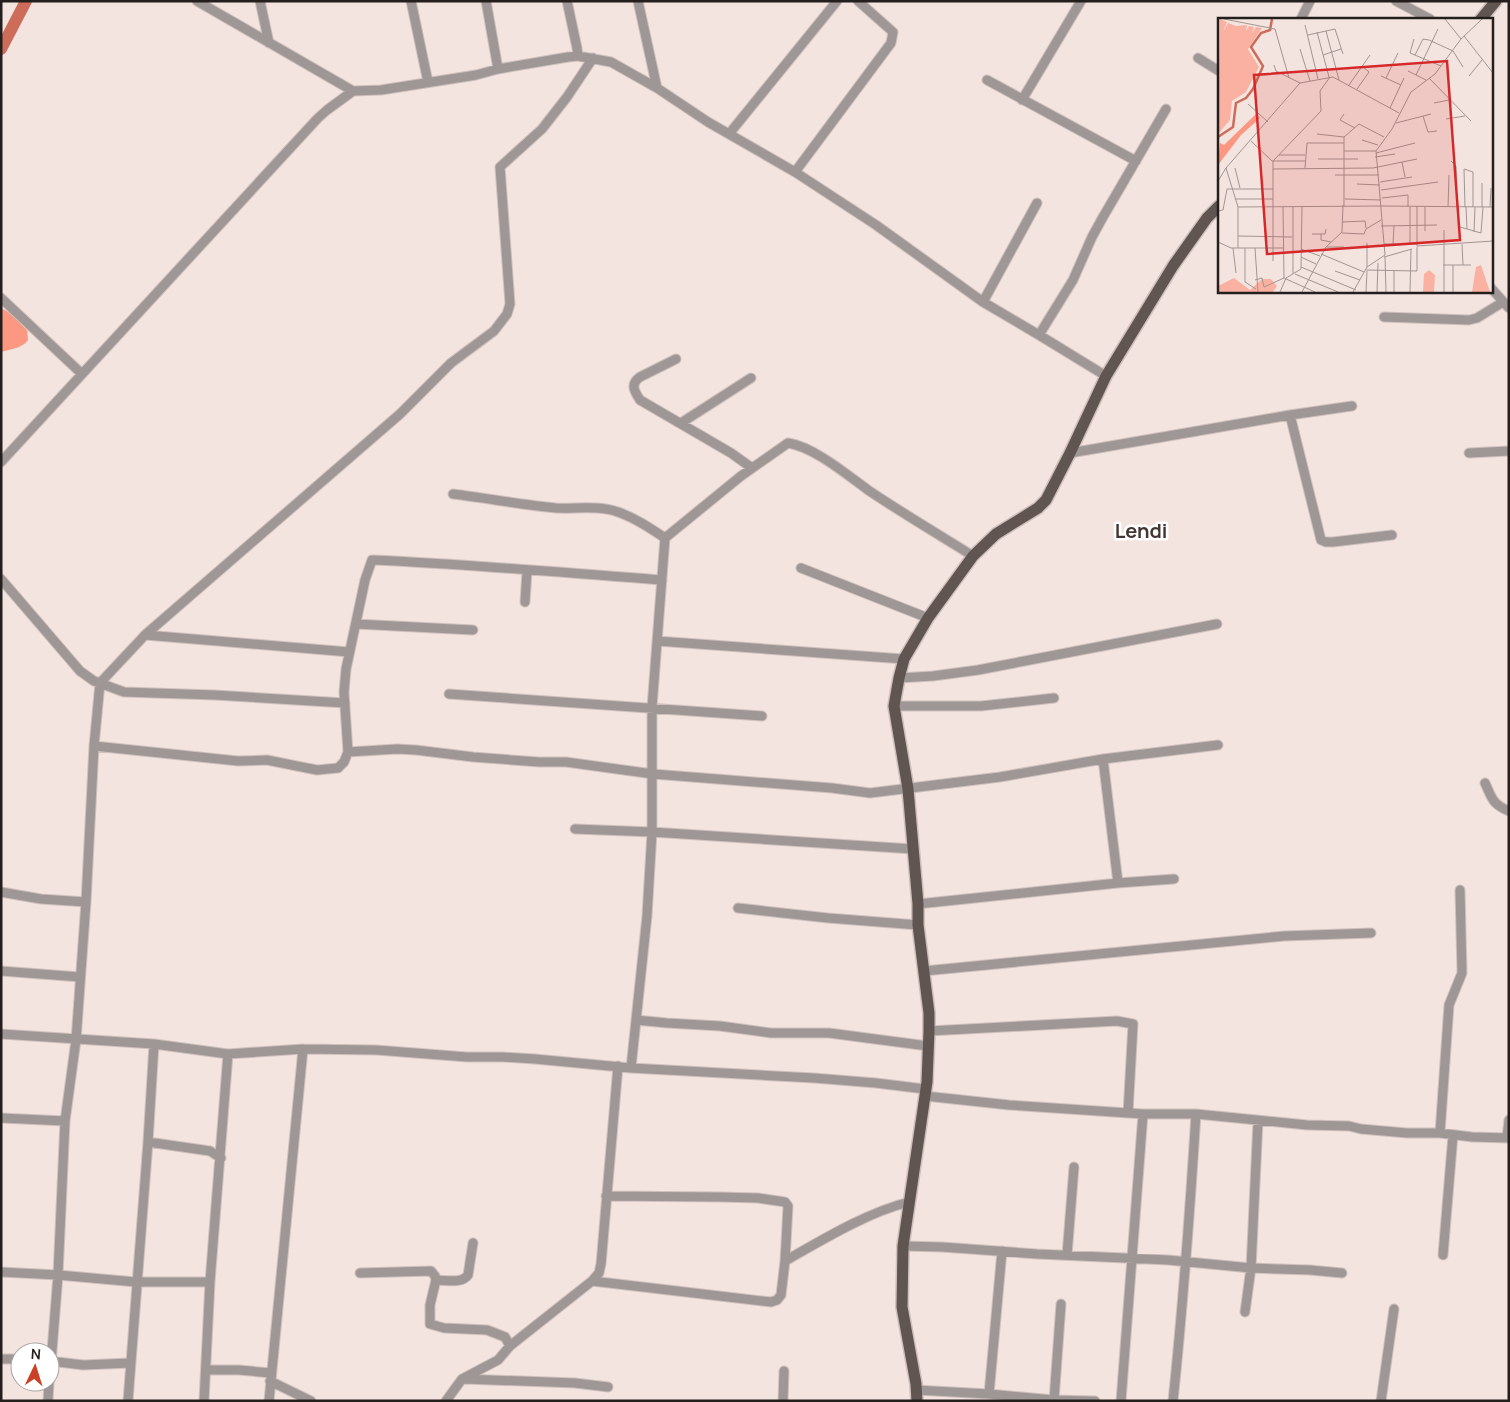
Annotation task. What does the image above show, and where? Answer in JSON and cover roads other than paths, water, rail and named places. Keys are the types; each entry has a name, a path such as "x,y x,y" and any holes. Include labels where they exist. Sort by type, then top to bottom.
{"main road":[{"path":"1482,18 1496,1"},
{"path":"916,1395 902,1307 903,1246 928,1072 929,1031 918,925 918,904 908,789 894,706 904,658 928,618 972,556 996,534 1038,508 1046,500 1106,376 1173,266 1207,218 1218,207"}],"street":[{"path":"197,1 353,91 381,90 578,56 611,62 658,88 708,122 795,172 876,224 983,302 1106,376"},
{"path":"260,1 268,42"},
{"path":"411,1 428,82"},
{"path":"486,1 498,69"},
{"path":"567,1 578,56"},
{"path":"638,1 658,88"},
{"path":"729,134 837,1"},
{"path":"795,172 891,43 893,32 858,1"},
{"path":"1022,100 1081,1"},
{"path":"1302,18 1310,1"},
{"path":"1396,1 1428,18"},
{"path":"53,1342 58,1275 65,1121 76,1040 86,902 94,746 100,683 145,635 400,414 451,363 494,331 502,322 510,304 500,167 542,129 593,58"},
{"path":"1198,58 1218,69"},
{"path":"987,80 1136,161"},
{"path":"1,462 318,118 331,106 353,91"},
{"path":"1039,335 1073,280 1092,237 1166,109"},
{"path":"983,302 1037,203"},
{"path":"1384,317 1469,320 1477,318 1506,305 1492,289"},
{"path":"1,298 82,374"},
{"path":"676,359 635,380 633,385 634,391 640,400 731,453 752,468"},
{"path":"681,423 751,378"},
{"path":"1070,453 1352,406"},
{"path":"1290,415 1321,540 1332,542 1392,535"},
{"path":"631,1068 647,916 652,832 652,707 665,538 752,468 788,443 803,447 972,556"},
{"path":"1470,453 1509,451"},
{"path":"453,494 555,508 602,508 630,517 665,538"},
{"path":"94,746 238,761 267,760 317,770 338,768 344,762 348,752 345,703 346,669 365,580 372,560 468,565 662,580"},
{"path":"801,568 928,618"},
{"path":"525,602 527,571"},
{"path":"1,579 80,671 94,681 124,692 345,703"},
{"path":"356,624 474,630"},
{"path":"899,678 978,670 1217,624"},
{"path":"145,635 349,652"},
{"path":"657,641 904,658"},
{"path":"449,694 762,716"},
{"path":"894,706 981,706 1054,698"},
{"path":"348,752 397,749 416,750 473,757 566,762 653,774 832,788 870,793 1000,778 1103,759 1218,745"},
{"path":"1103,759 1118,883"},
{"path":"1485,783 1494,802 1509,811"},
{"path":"575,829 652,832 913,850"},
{"path":"918,904 1174,879"},
{"path":"1440,1133 1450,1005 1462,973 1460,890"},
{"path":"1,892 41,899 86,902"},
{"path":"738,908 918,925"},
{"path":"924,971 1277,937 1371,933"},
{"path":"1,971 80,976"},
{"path":"636,1020 720,1026 771,1033 829,1034 928,1046"},
{"path":"929,1031 1117,1021 1133,1024 1128,1113"},
{"path":"1,1034 154,1044 228,1054 303,1049 376,1050 467,1058 503,1057 631,1068 814,1078 876,1083 1009,1105 1143,1114 1196,1114 1307,1125 1349,1126 1408,1133 1508,1137 1509,1120"},
{"path":"128,1401 154,1044"},
{"path":"269,1401 303,1049"},
{"path":"204,1401 210,1282 228,1054"},
{"path":"446,1401 462,1379 498,1360 510,1346 592,1281 599,1273 618,1066"},
{"path":"1121,1401 1143,1114"},
{"path":"1173,1401 1187,1261 1196,1114"},
{"path":"1,1118 65,1121"},
{"path":"1245,1312 1251,1268 1258,1121"},
{"path":"1443,1255 1453,1135"},
{"path":"148,1142 210,1151 221,1158"},
{"path":"1067,1256 1074,1167"},
{"path":"592,1281 771,1302 777,1300 781,1295 788,1206 784,1202 758,1198 606,1196"},
{"path":"785,1261 882,1210 909,1202"},
{"path":"436,1280 462,1280 466,1278 473,1243"},
{"path":"903,1246 1187,1261 1251,1268 1342,1273"},
{"path":"989,1394 1002,1251"},
{"path":"1,1272 136,1282 210,1282"},
{"path":"360,1273 431,1272 436,1276 436,1280 430,1305 430,1324 444,1328 487,1330 505,1337 510,1346"},
{"path":"1054,1400 1061,1304"},
{"path":"1380,1401 1394,1309"},
{"path":"60,1363 83,1365 130,1363"},
{"path":"206,1370 239,1370 271,1377 311,1401"},
{"path":"783,1401 784,1371"},
{"path":"462,1379 575,1383 608,1388"},
{"path":"916,1395 989,1394 1054,1400 1095,1401"}],"waterway":[{"path":"1,49 26,1"}],"district":[{"name":"Lendi","path":"1141,530"}]}
